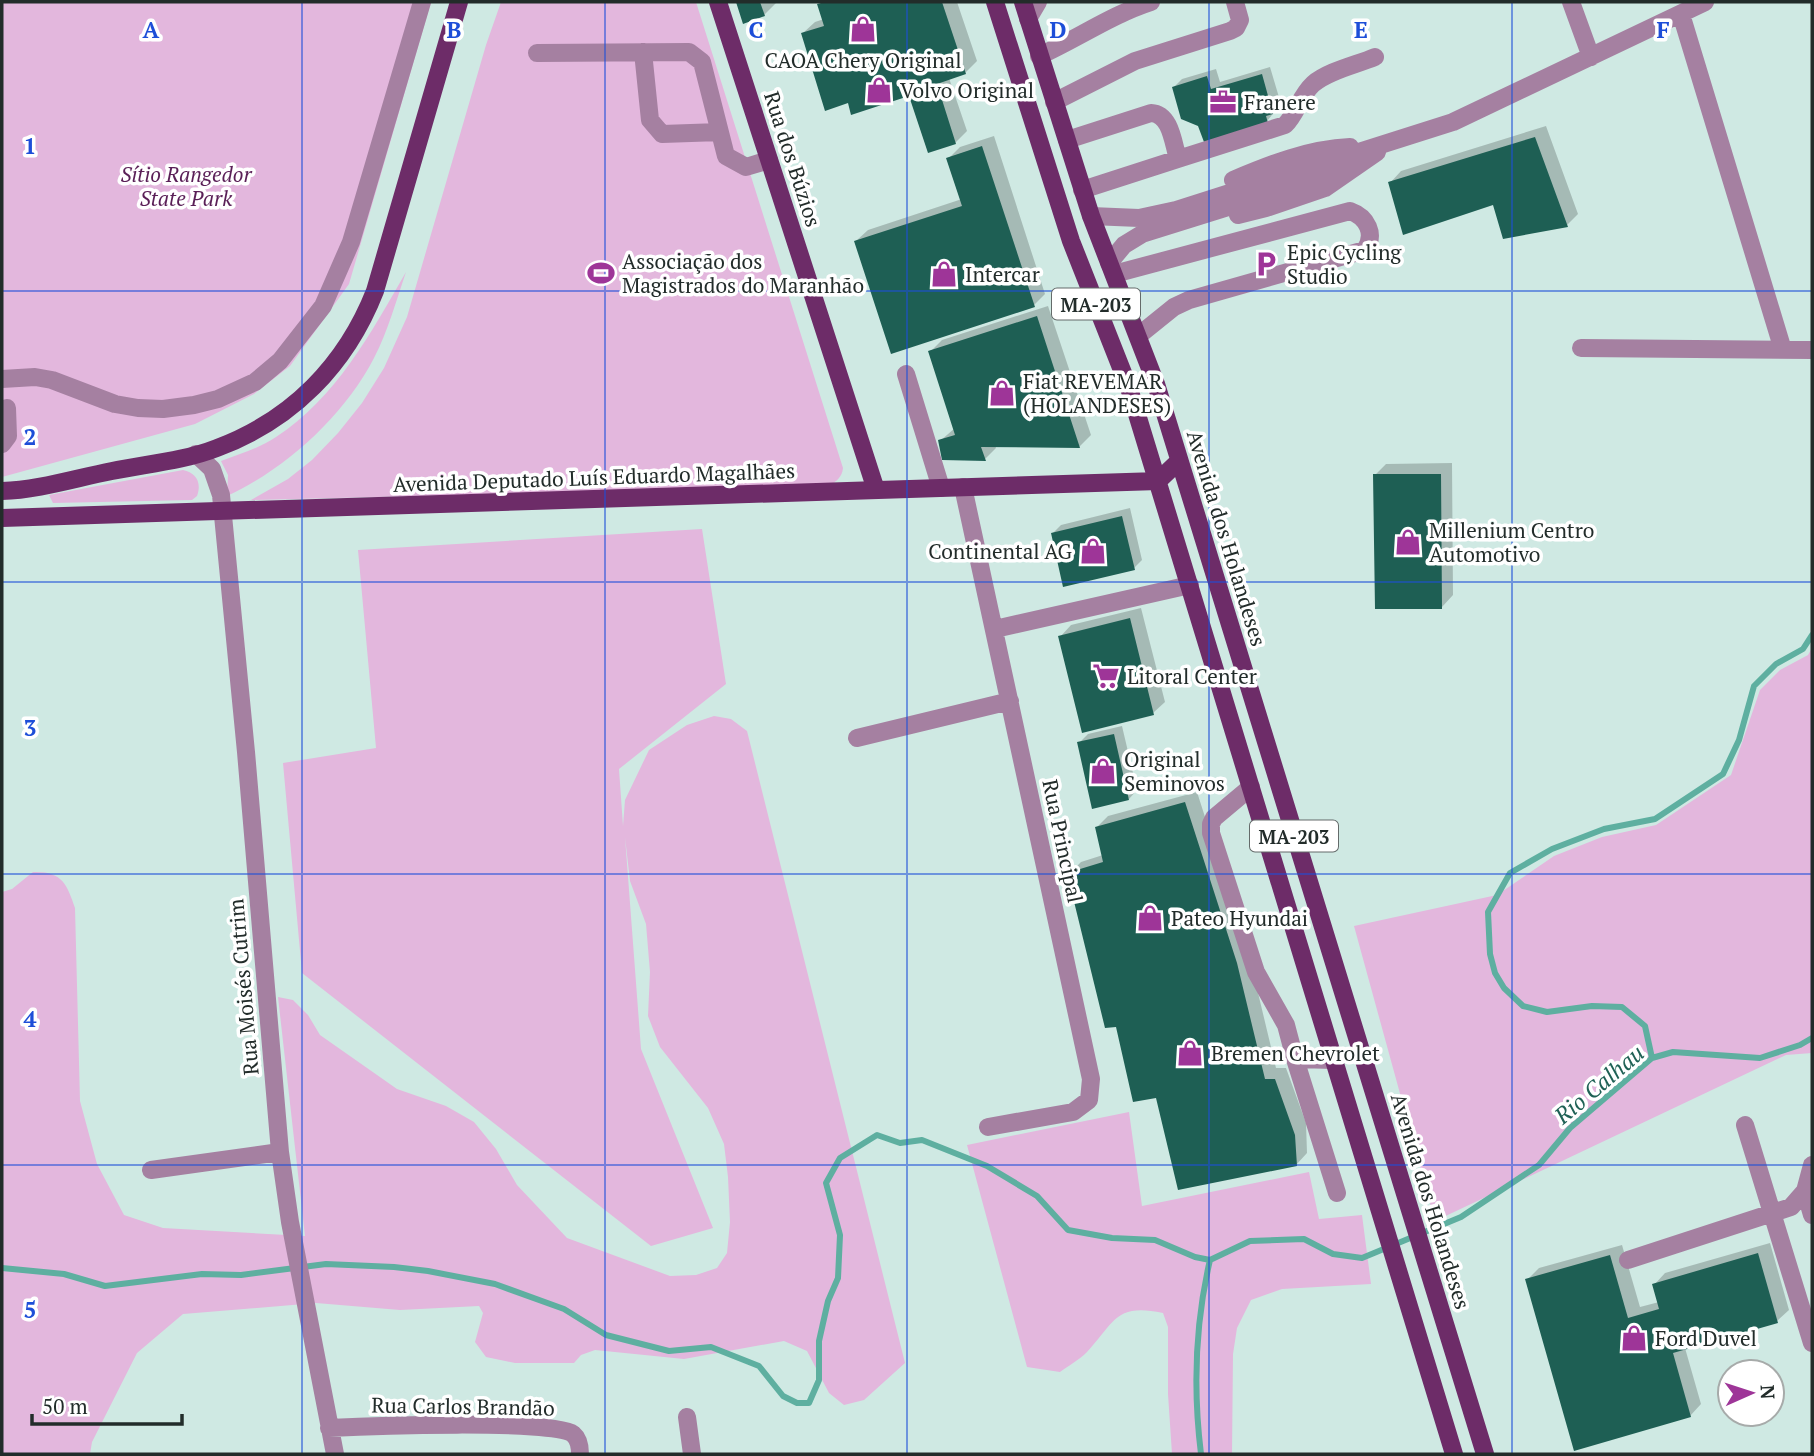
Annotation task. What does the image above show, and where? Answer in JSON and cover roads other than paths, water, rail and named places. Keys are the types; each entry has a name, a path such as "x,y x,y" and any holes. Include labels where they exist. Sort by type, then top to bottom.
{"main road":[{"path":"2,491 196,454 237,440 288,410 325,376 356,331 375,291 459,2"},
{"name":"Rua dos Búzios","path":"718,2 876,490"},
{"name":"MA-203","path":"995,2 1071,241 1129,388 1454,1454"},
{"name":"Avenida dos Holandeses","path":"1025,10 1091,216 1156,384 1485,1454"},
{"path":"1158,481 1179,461"},
{"name":"Avenida Deputado Luís Eduardo Magalhães","path":"2,518 1158,481"}],"street":[{"path":"2,379 35,377 52,380 115,404 163,409 218,399 255,382 280,361 323,306 351,242 422,2"},
{"path":"1025,10 1038,2"},
{"path":"1039,56 1088,33 1122,11 1151,2"},
{"path":"1054,102 1135,61 1236,28 1240,20 1235,2"},
{"path":"1571,2 1591,57"},
{"path":"1111,268 1125,245 1142,234 1178,224 1453,122 1704,2"},
{"path":"1681,15 1783,350"},
{"path":"643,52 650,120 662,134 720,132"},
{"path":"537,53 689,52 702,62 726,156 746,167 769,160"},
{"path":"1083,190 1285,125 1293,117 1300,100 1315,83 1375,57"},
{"path":"1067,140 1157,113 1166,120 1178,159"},
{"path":"1198,202 1228,182 1317,150 1385,145"},
{"path":"1178,224 1253,212 1325,188 1385,145"},
{"path":"1091,216 1139,218 1305,175"},
{"path":"1111,268 1350,211 1360,214 1367,221 1370,237 1366,250 1189,300 1174,307 1138,336"},
{"path":"1581,348 1812,350"},
{"path":"906,374 941,488"},
{"path":"2,444 8,436 7,408"},
{"name":"Rua Moisés Cutrim","path":"196,454 216,477 223,512 280,1152 306,1310 335,1454"},
{"name":"Rua Principal","path":"963,487 1091,1079 1089,1100 1073,1112 988,1127"},
{"path":"995,629 1190,585"},
{"path":"857,738 1010,701"},
{"path":"1251,787 1214,818 1211,833 1256,972 1286,1025 1337,1193"},
{"path":"1295,1059 1334,1060"},
{"path":"1745,1125 1812,1343"},
{"path":"152,1170 280,1152"},
{"path":"1628,1260 1791,1208 1805,1191 1812,1165"},
{"path":"1805,1191 1812,1215"},
{"path":"687,1417 692,1454"},
{"name":"Rua Carlos Brandão","path":"330,1428 451,1424 554,1429 573,1434 578,1441 580,1454"}],"waterway":[{"path":"1652,1058 1645,1026 1622,1007 1592,1006 1547,1012 1523,1006 1504,988 1495,973 1490,954 1488,912 1510,873 1552,849 1604,829 1655,819 1723,774 1739,740 1754,686 1776,664 1803,649 1812,635"},
{"name":"Rio Calhau","path":"1201,1454 1197,1405 1198,1332 1210,1260 1250,1241 1304,1239 1333,1254 1362,1258 1461,1217 1539,1165 1570,1128 1652,1058 1673,1052 1760,1058 1800,1045 1812,1038"},
{"path":"2,1268 64,1274 105,1286 202,1274 241,1275 326,1264 428,1271 495,1284 564,1309 606,1335 669,1351 711,1347 759,1366 783,1396 797,1403 809,1403 819,1380 819,1341 828,1301 838,1278 840,1235 826,1183 840,1158 877,1135 900,1143 922,1140 987,1166 1037,1196 1068,1230 1112,1238 1155,1240 1195,1257 1210,1260"}],"place":[{"name":"CAOA Chery Original","path":"863,29"},
{"name":"Volvo Original","path":"879,90"},
{"name":"Franere","path":"1223,102"},
{"name":"Epic Cycling Studio","path":"1266,264"},
{"name":"Associação dos Magistrados do Maranhão","path":"601,273"},
{"name":"Intercar","path":"944,274"},
{"name":"Fiat REVEMAR (HOLANDESES)","path":"1002,393"},
{"name":"Millenium Centro Automotivo","path":"1408,542"},
{"name":"Continental AG","path":"1093,551"},
{"name":"Litoral Center","path":"1106,676"},
{"name":"Original Seminovos","path":"1103,771"},
{"name":"Pateo Hyundai","path":"1150,918"},
{"name":"Bremen Chevrolet","path":"1190,1053"},
{"name":"Ford Duvel","path":"1634,1338"}],"park label":[{"name":"Sítio Rangedor State Park","path":"186,186"}]}
